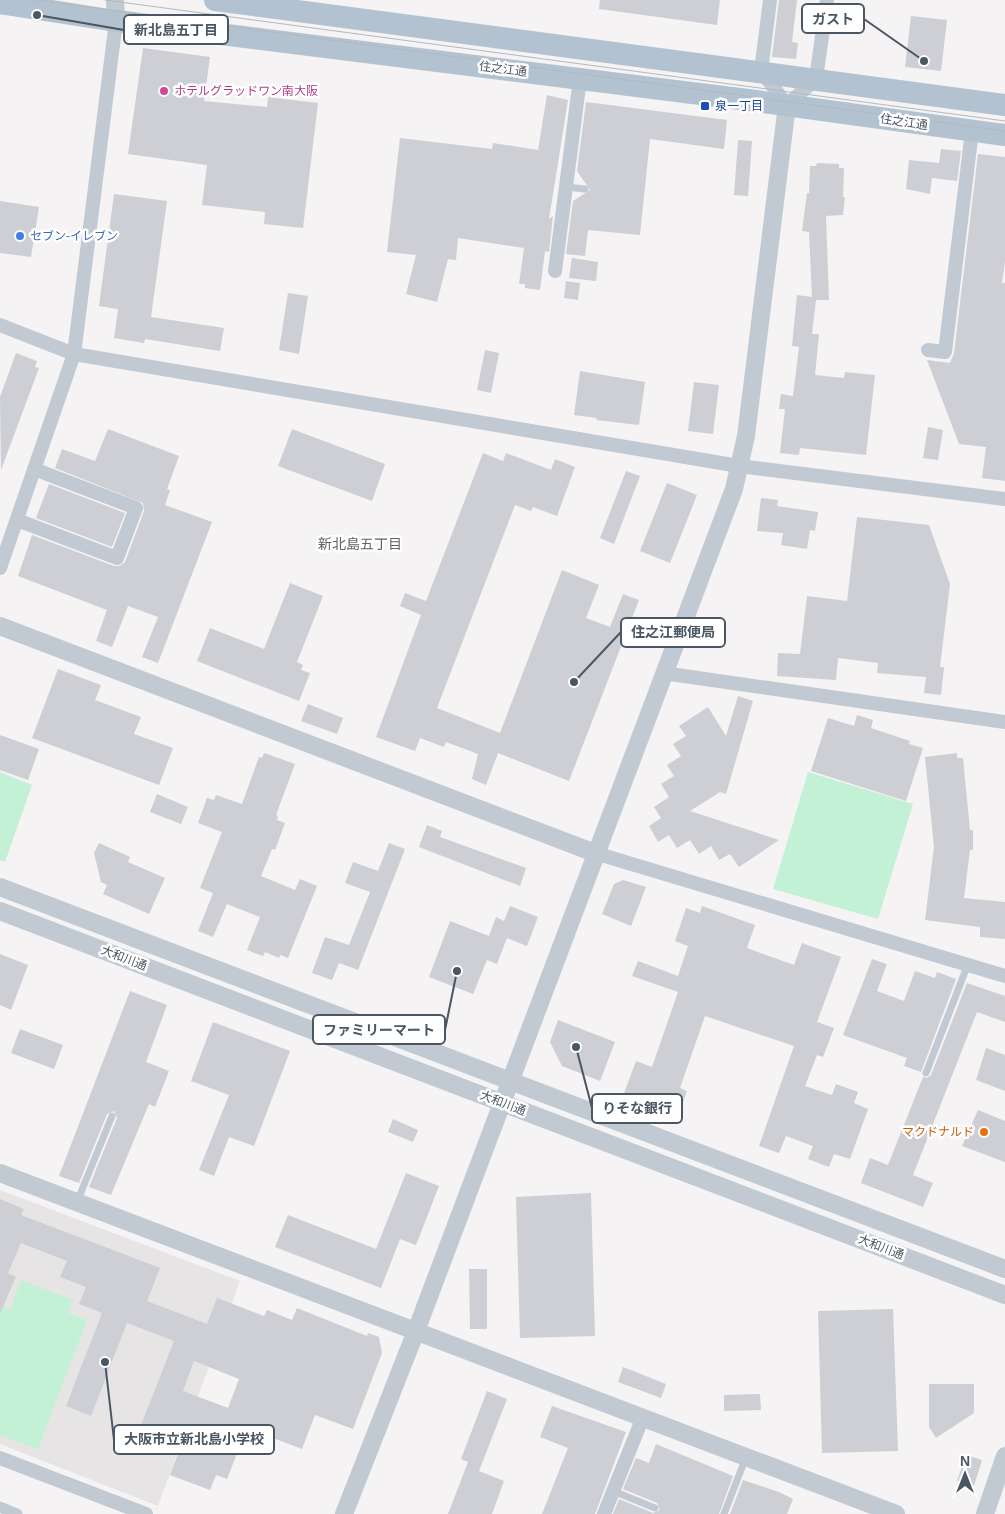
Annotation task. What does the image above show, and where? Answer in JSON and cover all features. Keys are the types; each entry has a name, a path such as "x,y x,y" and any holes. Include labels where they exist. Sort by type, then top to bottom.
{"main road":[{"path":"216,0 761,71 1005,105"},
{"name":"住之江通","path":"0,3 115,10 580,79 1005,135"}],"street":[{"path":"770,0 761,71 787,105"},
{"path":"344,1514 416,1331 734,489 746,436 787,105 816,79 827,0"},
{"path":"0,568 74,354 115,10"},
{"path":"555,271 580,79"},
{"path":"928,350 945,352 972,131"},
{"path":"0,324 74,354 739,466 1005,499"},
{"path":"17,520 117,558 136,508 34,469"},
{"path":"0,626 595,853 1005,976"},
{"path":"663,673 1005,722"},
{"name":"大和川通","path":"0,887 1005,1270"},
{"name":"大和川通","path":"0,911 1005,1295"},
{"path":"0,1173 643,1416 896,1514"},
{"path":"604,1514 643,1416"},
{"path":"986,1514 1005,1456"},
{"path":"0,1458 146,1514"},
{"path":"0,1507 17,1514"}],"lane":[{"path":"566,187 585,189"},
{"path":"926,1073 968,964"},
{"path":"77,1202 112,1116"},
{"path":"724,1514 746,1456"},
{"path":"613,1491 655,1508"}],"shaded area":[{"path":"0,1190 240,1281 158,1506 0,1444"}],"green space":[{"path":"0,772 32,785 5,862 0,860"},
{"path":"808,772 913,804 878,919 773,889"},
{"path":"21,1280 73,1300 68,1313 87,1320 38,1449 0,1435 0,1306 10,1310"}],"building":[{"path":"600,0 720,0 717,25 599,9"},
{"path":"779,0 797,0 792,42 798,43 796,59 772,57"},
{"path":"911,16 947,20 941,71 905,67"},
{"path":"143,48 210,57 204,101 267,107 268,97 318,103 303,228 264,224 265,212 202,205 207,165 128,154"},
{"path":"547,95 568,100 549,219 553,216 549,252 545,251 540,290 525,288 525,284 519,284 524,248 458,238 456,260 448,259 437,302 406,294 416,255 387,252 400,138 492,149 493,143 538,150"},
{"path":"586,102 727,120 724,149 650,139 640,235 588,230 585,256 566,254 573,201 590,190 577,171"},
{"path":"738,140 752,141 748,196 734,195"},
{"path":"941,149 961,151 957,181 932,178 930,194 906,189 909,160 939,163"},
{"path":"978,154 1005,157 1005,262 1002,283 1005,283 1005,481 982,478 986,447 959,444 927,360 950,363 954,353"},
{"path":"817,163 839,164 839,168 844,168 843,197 845,197 843,215 826,216 829,300 816,300 812,334 819,334 815,375 844,378 845,372 875,375 866,455 800,448 799,455 780,453 785,409 779,409 781,394 793,396 799,347 792,346 797,295 812,297 809,232 802,231 807,193 809,193 810,166 816,166"},
{"path":"114,194 167,201 151,317 224,328 220,351 145,339 144,343 114,338 118,309 99,306"},
{"path":"0,201 39,207 31,257 0,253"},
{"path":"572,258 598,262 596,281 569,278"},
{"path":"566,281 580,283 578,300 564,298"},
{"path":"288,293 308,296 299,354 279,350"},
{"path":"485,350 499,353 491,393 477,390"},
{"path":"16,353 37,361 35,367 39,368 1,470 0,397"},
{"path":"580,371 645,382 639,425 596,420 597,418 574,415"},
{"path":"694,382 719,385 713,434 688,431"},
{"path":"928,427 943,430 938,460 923,458"},
{"path":"108,429 179,456 167,489 170,490 165,505 212,522 158,663 142,657 158,617 128,606 112,647 96,641 107,610 18,576 32,535 114,566 119,566 125,562 144,511 143,503 55,468 62,449 95,461"},
{"path":"292,429 385,464 372,501 278,466"},
{"path":"483,453 503,461 506,453 551,470 555,459 575,467 557,516 533,507 531,511 515,505 437,708 500,733 562,570 599,585 586,618 610,627 623,594 639,600 569,781 498,753 486,785 472,779 478,754 446,742 444,747 420,738 415,751 376,737 421,615 400,606 405,593 426,601"},
{"path":"626,471 640,476 614,544 600,538"},
{"path":"667,483 697,495 670,563 640,551"},
{"path":"49,484 125,513 112,547 36,518"},
{"path":"761,498 778,500 777,506 818,512 815,531 810,530 807,549 781,545 783,533 757,531"},
{"path":"857,517 929,525 950,584 940,667 944,667 941,695 924,693 926,677 877,673 878,663 838,658 836,680 777,676 778,653 800,654 807,596 847,601"},
{"path":"290,583 323,596 297,662 303,665 301,670 310,673 299,701 197,661 210,628 264,649"},
{"path":"58,669 101,685 95,700 141,717 134,734 173,748 159,785 32,738"},
{"path":"738,696 753,701 726,794 720,792 690,811 779,840 739,867 730,854 719,860 711,846 699,854 690,840 677,848 669,835 658,842 649,826 661,818 654,807 669,797 661,784 674,776 667,765 681,756 673,744 686,736 679,726 708,707 726,736"},
{"path":"308,704 343,718 337,734 301,721"},
{"path":"857,715 873,720 871,728 910,741 909,744 923,748 906,801 811,771 828,718 854,726"},
{"path":"0,735 39,749 28,780 0,770"},
{"path":"264,753 295,764 276,815 278,816 277,820 285,823 275,850 272,849 261,876 295,890 300,879 317,886 288,958 280,955 279,958 265,952 263,956 247,950 260,917 227,904 213,937 198,931 213,893 200,888 222,832 198,823 207,798 214,800 216,795 242,804 259,757 262,758"},
{"path":"957,753 957,758 963,758 970,830 973,830 973,850 970,850 964,898 1005,902 1005,939 980,937 980,927 925,920 934,847 925,757"},
{"path":"157,794 188,807 181,824 150,812"},
{"path":"427,825 442,831 440,837 526,868 520,886 419,847"},
{"path":"99,843 130,857 128,862 165,878 149,914 103,894 107,885 101,882 94,853"},
{"path":"389,843 405,849 358,970 339,963 332,980 312,973 325,937 349,945 370,892 345,883 353,862 378,871"},
{"path":"623,880 646,887 631,926 602,914 614,884"},
{"path":"510,906 538,917 527,946 507,938 497,964 487,960 473,994 429,977 450,921 489,936 496,917 504,921"},
{"path":"702,906 755,925 747,948 794,965 802,943 841,957 817,1022 834,1028 823,1057 817,1055 805,1086 832,1095 836,1084 858,1092 854,1103 868,1109 850,1159 834,1154 829,1167 808,1159 813,1146 786,1136 779,1153 759,1146 794,1046 705,1016 680,1088 687,1091 678,1116 623,1096 636,1061 652,1067 678,992 632,976 638,961 678,976 688,946 675,941 686,908 700,913"},
{"path":"0,954 28,965 11,1010 0,1005"},
{"path":"872,959 887,964 877,991 904,1001 915,971 935,978 937,972 956,979 921,1072 904,1066 907,1058 843,1035"},
{"path":"967,983 1005,996 1005,1022 977,1012 913,1175 933,1183 923,1207 861,1183 870,1158 888,1165 923,1077 927,1078 931,1075"},
{"path":"130,991 167,1005 146,1062 169,1071 155,1107 149,1104 111,1195 89,1187 117,1118 114,1111 107,1114 79,1183 59,1176"},
{"path":"558,1020 615,1042 600,1081 562,1066 550,1042"},
{"path":"213,1022 290,1051 254,1146 229,1137 214,1176 199,1170 229,1095 191,1081"},
{"path":"20,1029 63,1045 54,1069 11,1053"},
{"path":"986,1048 1005,1055 1005,1091 976,1080"},
{"name":"マクドナルド","path":"978,1110 1005,1121 1005,1162 962,1146"},
{"path":"393,1119 418,1130 413,1142 388,1132"},
{"path":"406,1173 439,1186 416,1245 400,1239 381,1288 275,1247 288,1215 376,1249"},
{"path":"591,1193 595,1336 520,1338 516,1197"},
{"path":"0,1199 24,1209 21,1215 160,1268 147,1301 207,1324 217,1298 264,1316 267,1310 292,1320 297,1308 367,1336 368,1333 379,1337 382,1353 353,1429 315,1415 302,1449 247,1428 227,1479 216,1475 210,1490 170,1475 180,1448 138,1433 174,1341 127,1323 91,1416 66,1406 102,1313 79,1304 86,1287 60,1277 67,1261 21,1243 8,1273 16,1277 0,1314","holes":["194,1361 239,1379 228,1408 183,1391"]},
{"path":"469,1269 487,1269 487,1329 470,1329"},
{"path":"893,1309 898,1451 822,1453 818,1311"},
{"path":"623,1367 666,1384 661,1398 618,1382"},
{"path":"929,1384 974,1384 974,1413 936,1438 929,1427"},
{"path":"487,1391 507,1399 479,1471 504,1481 492,1514 448,1514 468,1462 461,1459"},
{"path":"760,1394 761,1410 724,1411 724,1395"},
{"path":"552,1406 626,1432 595,1514 542,1514 568,1448 540,1437"},
{"path":"656,1444 733,1476 719,1514 613,1514 619,1499 653,1513 660,1510 657,1503 623,1489 636,1458 649,1463"},
{"path":"966,1455 982,1460 974,1486 957,1481"},
{"path":"743,1480 779,1492 793,1499 787,1514 730,1514"}],"tram line":[{"path":"35,0 1005,131"},
{"path":"105,0 1005,121"}],"place":[{"name":"新北島五丁目","path":"37,15"},
{"name":"ガスト","path":"924,61"},
{"name":"ホテルグラッドワン南大阪","path":"164,91"},
{"name":"泉一丁目","path":"705,106"},
{"name":"セブン-イレブン","path":"20,236"},
{"name":"住之江郵便局","path":"574,682"},
{"name":"ファミリーマート","path":"457,971"},
{"name":"りそな銀行","path":"576,1047"},
{"name":"マクドナルド","path":"984,1132"},
{"name":"大阪市立新北島小学校","path":"105,1362"}],"district":[{"name":"新北島五丁目","path":"360,544"}]}
